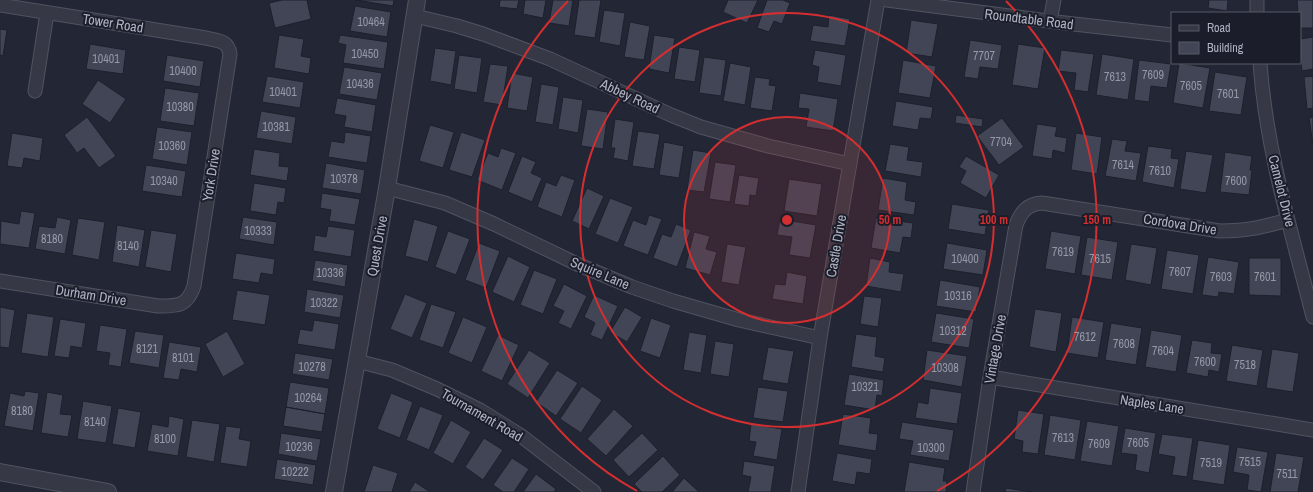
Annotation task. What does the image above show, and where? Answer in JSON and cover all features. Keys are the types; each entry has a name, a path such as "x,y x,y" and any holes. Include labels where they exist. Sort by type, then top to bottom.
{"street":[{"name":"Quest Drive","path":"334,492 418,0"},
{"name":"Castle Drive","path":"798,492 820,338 878,0"},
{"name":"Roundtable Road","path":"887,0 1171,35"},
{"path":"1050,21 1054,0"},
{"path":"1257,0 1257,12"},
{"name":"Tower Road","path":"0,5 206,38 225,43"},
{"path":"35,91 47,13"},
{"name":"Abbey Road","path":"415,16 470,30 550,59 671,115 701,127 773,148 850,164"},
{"name":"York Drive","path":"181,304 192,293 194,286 230,54 229,48 225,43"},
{"name":"Camelot Drive","path":"1260,64 1269,136 1280,189 1313,317"},
{"name":"Squire Lane","path":"387,188 445,203 494,224 577,264 673,302 739,320 820,338"},
{"name":"Cordova Drive","path":"1025,209 1033,204 1042,202 1220,231 1256,229 1288,220"},
{"name":"Vintage Drive","path":"972,492 1016,225 1021,213 1025,209"},
{"name":"Durham Drive","path":"0,281 158,306 177,306 181,304"},
{"name":"Tournament Road","path":"357,361 392,370 437,389 480,410 520,435 594,492"},
{"name":"Naples Lane","path":"990,377 1313,430"},
{"path":"0,472 108,492"}],"building":[{"path":"282,0 307,0 311,19 275,28 269,3"},
{"path":"356,0 394,0 393,6"},
{"path":"500,0 519,0 517,9 499,7"},
{"path":"525,0 546,0 543,18 523,14"},
{"path":"553,0 573,0 569,26 549,23"},
{"path":"579,0 601,0 595,38 574,35"},
{"path":"728,0 758,0 747,23 723,12"},
{"path":"767,0 783,0 790,3 782,24 774,21 769,32 757,28"},
{"path":"1209,0 1228,0 1227,11 1208,8"},
{"path":"1297,0 1313,0 1313,28 1301,28 1301,12 1298,12"},
{"path":"355,6 391,12 387,37 350,31"},
{"path":"604,10 625,13 620,46 599,42"},
{"path":"829,15 850,19 845,46 810,41 813,25 828,27"},
{"path":"911,20 938,24 932,57 906,53"},
{"path":"630,22 650,26 644,60 624,57"},
{"path":"0,29 7,30 3,56 0,55"},
{"path":"279,35 304,39 301,56 311,58 309,74 274,68"},
{"path":"340,35 388,42 384,69 343,63 346,45 338,43"},
{"path":"654,35 675,38 669,73 649,69"},
{"path":"1313,37 1313,69 1302,71 1301,39"},
{"path":"970,40 1002,45 998,69 980,67 978,79 964,77"},
{"path":"90,44 126,50 123,74 86,69"},
{"path":"1018,44 1045,48 1038,89 1012,85"},
{"path":"679,47 700,50 695,82 674,79"},
{"path":"435,48 456,51 451,85 430,81"},
{"path":"815,50 846,55 841,86 817,82 819,67 812,65"},
{"path":"1061,50 1094,54 1088,92 1074,90 1076,73 1058,71"},
{"path":"1102,54 1134,59 1128,100 1096,95"},
{"path":"167,55 204,61 200,87 163,81"},
{"path":"459,55 482,58 477,93 454,89"},
{"path":"704,57 726,60 721,96 699,93"},
{"path":"903,60 936,66 930,98 898,93"},
{"path":"1139,60 1171,64 1167,88 1151,86 1149,102 1134,100"},
{"path":"730,63 751,67 745,105 723,101"},
{"path":"490,64 508,66 502,105 483,102"},
{"path":"1179,64 1210,68 1203,108 1173,103"},
{"path":"344,67 382,73 377,100 339,94"},
{"path":"1215,72 1247,77 1241,115 1209,111"},
{"path":"512,73 533,77 527,111 507,108"},
{"path":"267,76 304,82 300,108 262,102"},
{"path":"1313,76 1313,108 1307,109 1304,77"},
{"path":"755,77 770,79 769,85 776,86 772,111 750,108"},
{"path":"98,80 126,99 110,123 82,104"},
{"path":"541,84 559,87 553,125 535,122"},
{"path":"165,88 199,93 194,126 160,121"},
{"path":"800,93 838,99 833,131 806,127 809,109 798,108"},
{"path":"563,97 583,100 578,133 558,129"},
{"path":"337,98 376,105 372,132 344,127 346,116 334,114"},
{"path":"896,101 933,107 931,119 920,118 918,130 892,126"},
{"path":"587,109 608,112 603,149 581,146"},
{"path":"261,111 296,117 292,144 256,138"},
{"path":"956,115 983,119 982,127 955,123"},
{"path":"87,117 116,156 99,168 84,148 77,153 64,135"},
{"path":"1313,117 1313,145 1309,118"},
{"path":"1002,118 1024,147 999,165 977,136"},
{"path":"615,119 634,122 628,161 613,158 615,148 611,148"},
{"path":"1037,124 1057,127 1055,136 1067,138 1065,153 1053,150 1052,159 1032,156"},
{"path":"430,125 454,132 443,168 419,161"},
{"path":"157,127 192,132 187,165 152,159"},
{"path":"638,131 660,134 654,169 632,166"},
{"path":"345,132 371,136 367,163 328,157 331,141 344,143"},
{"path":"461,132 485,140 472,177 449,170"},
{"path":"12,133 43,138 40,161 24,158 22,168 7,166"},
{"path":"1076,133 1102,137 1097,174 1071,170"},
{"path":"1112,139 1127,141 1125,151 1141,153 1136,181 1105,176"},
{"path":"664,142 684,146 679,178 659,175"},
{"path":"890,144 909,147 907,160 923,162 921,177 885,171"},
{"path":"1148,146 1172,149 1171,158 1179,159 1174,188 1142,182"},
{"path":"501,148 516,153 502,190 477,180 488,153 498,157"},
{"path":"254,149 280,153 279,166 289,167 287,181 250,175"},
{"path":"693,150 711,153 704,192 687,190"},
{"path":"1186,151 1213,155 1206,193 1180,189"},
{"path":"1225,152 1252,156 1249,195 1220,192"},
{"path":"522,156 536,162 531,173 542,178 532,202 508,192"},
{"path":"966,156 999,175 986,198 960,183 966,171 959,167"},
{"path":"715,162 736,165 730,202 709,199"},
{"path":"326,163 365,170 361,194 322,188"},
{"path":"146,165 186,171 182,197 142,191"},
{"path":"561,175 575,180 562,217 537,207 546,182 556,186"},
{"path":"739,175 759,178 756,196 750,195 749,206 734,204"},
{"path":"883,178 907,182 905,200 916,202 914,215 878,210"},
{"path":"789,179 822,184 817,216 784,211"},
{"path":"254,183 286,188 284,203 278,202 276,215 250,211"},
{"path":"587,188 604,196 589,229 572,221"},
{"path":"322,193 360,199 355,225 329,221 331,210 320,208"},
{"path":"610,198 633,207 618,243 595,234"},
{"path":"952,204 989,210 985,235 948,229"},
{"path":"21,211 35,213 29,248 0,244 1,221 19,224"},
{"path":"649,215 662,219 648,255 623,246 633,220 646,225"},
{"path":"57,217 71,220 65,254 35,249 39,226 55,228"},
{"path":"243,217 277,222 274,245 239,239"},
{"path":"78,218 105,222 99,260 72,255"},
{"path":"876,218 913,223 911,238 903,237 900,253 871,248"},
{"path":"414,219 438,226 428,262 405,256"},
{"path":"780,219 816,225 810,258 789,255 792,237 777,235"},
{"path":"676,224 691,230 677,267 653,258 662,234 671,237"},
{"path":"117,225 145,230 139,267 112,262"},
{"path":"328,226 355,230 351,257 313,251 315,235 326,237"},
{"path":"151,230 177,234 171,272 145,267"},
{"path":"448,231 470,239 456,275 435,267"},
{"path":"1051,231 1081,236 1075,274 1045,269"},
{"path":"694,232 710,236 706,249 717,252 710,275 685,268"},
{"path":"1087,237 1118,242 1112,280 1081,275"},
{"path":"479,243 500,251 486,288 465,280"},
{"path":"947,243 987,250 983,275 943,269"},
{"path":"727,244 746,247 739,285 721,282"},
{"path":"1131,244 1157,248 1151,285 1125,280"},
{"path":"1167,250 1199,255 1193,294 1161,289"},
{"path":"236,253 275,259 273,275 261,273 259,283 232,279"},
{"path":"508,256 530,267 514,302 492,292"},
{"path":"1208,257 1239,262 1234,294 1219,292 1218,297 1202,295"},
{"path":"870,258 890,262 889,272 904,274 901,292 866,286"},
{"path":"1249,258 1281,258 1281,296 1249,295"},
{"path":"315,260 348,265 345,287 312,281"},
{"path":"534,270 557,279 543,314 520,305"},
{"path":"787,272 807,276 803,304 772,299 775,284 785,285"},
{"path":"940,280 980,287 976,312 936,306"},
{"path":"564,284 587,296 571,329 558,323 564,311 553,306"},
{"path":"307,289 344,295 340,318 304,312"},
{"path":"237,290 270,295 265,325 232,320"},
{"path":"405,294 427,303 412,338 390,329"},
{"path":"594,295 618,306 602,340 590,335 595,323 584,317"},
{"path":"864,296 882,298 878,327 860,324"},
{"path":"431,304 456,312 443,348 419,340"},
{"path":"0,307 15,310 9,348 0,347"},
{"path":"625,307 642,317 627,342 610,332"},
{"path":"1035,309 1062,313 1056,352 1029,347"},
{"path":"27,313 54,317 48,357 21,353"},
{"path":"936,313 974,319 969,348 931,342"},
{"path":"463,317 487,327 472,363 448,353"},
{"path":"1072,317 1104,322 1098,358 1067,353"},
{"path":"651,318 671,325 660,358 640,351"},
{"path":"60,319 86,323 82,348 71,346 69,358 54,356"},
{"path":"314,320 339,324 335,350 297,344 300,329 312,331"},
{"path":"1111,323 1142,328 1136,365 1105,360"},
{"path":"100,325 127,329 121,367 108,365 110,353 96,351"},
{"path":"1151,330 1182,335 1176,372 1145,367"},
{"path":"135,331 164,335 159,368 129,363"},
{"path":"227,331 245,364 223,377 205,344"},
{"path":"689,332 707,335 701,373 683,370"},
{"path":"856,334 877,337 875,356 885,358 883,372 851,367"},
{"path":"498,335 519,345 502,381 481,371"},
{"path":"1192,340 1212,343 1211,353 1222,354 1219,372 1209,370 1208,377 1186,373"},
{"path":"715,341 734,344 729,377 710,374"},
{"path":"169,342 201,347 197,372 181,369 179,380 163,378"},
{"path":"1232,345 1263,350 1257,386 1226,381"},
{"path":"768,347 794,351 788,384 762,380"},
{"path":"1272,349 1299,353 1293,392 1266,388"},
{"path":"529,350 550,363 528,398 507,384"},
{"path":"927,350 967,356 962,387 923,380"},
{"path":"295,353 333,359 329,380 292,374"},
{"path":"557,370 578,383 556,416 536,402"},
{"path":"849,374 884,380 882,396 877,395 875,410 844,405"},
{"path":"290,382 329,388 325,414 286,407"},
{"path":"582,386 602,400 581,433 560,419"},
{"path":"758,387 788,391 783,422 753,418"},
{"path":"930,388 962,393 957,424 915,418 918,402 928,404"},
{"path":"25,391 39,393 33,431 4,426 10,393 24,396"},
{"path":"47,392 63,395 60,414 72,415 68,437 41,433"},
{"path":"391,393 413,402 400,438 377,429"},
{"path":"83,401 112,406 106,443 77,439"},
{"path":"420,406 443,415 429,450 406,440"},
{"path":"286,407 325,414 322,432 283,426"},
{"path":"118,408 141,412 135,448 112,444"},
{"path":"614,409 633,426 606,456 587,439"},
{"path":"1018,410 1044,414 1038,454 1022,452 1023,441 1014,439"},
{"path":"843,414 871,418 869,433 878,434 876,451 838,445"},
{"path":"1050,415 1081,420 1075,460 1044,455"},
{"path":"169,416 184,419 178,456 147,451 152,424 168,427"},
{"path":"192,420 220,424 214,462 186,457"},
{"path":"451,420 471,432 453,464 433,453"},
{"path":"1087,421 1119,426 1112,466 1080,461"},
{"path":"902,422 954,430 949,461 910,455 913,441 899,439"},
{"path":"751,424 782,429 777,460 753,456 756,442 749,441"},
{"path":"226,426 241,428 239,439 251,441 247,467 220,463"},
{"path":"1125,428 1156,433 1149,473 1135,470 1137,455 1121,453"},
{"path":"281,433 321,439 317,461 278,454"},
{"path":"642,433 658,450 629,477 613,460"},
{"path":"1162,434 1193,438 1187,477 1172,475 1175,457 1158,454"},
{"path":"484,438 503,450 483,480 465,467"},
{"path":"1198,440 1230,445 1224,485 1192,480"},
{"path":"1237,447 1268,452 1261,492 1247,490 1249,475 1233,472"},
{"path":"837,453 872,459 870,474 857,472 855,485 832,481"},
{"path":"1276,453 1304,457 1298,492 1270,492"},
{"path":"663,456 680,475 662,492 642,492 634,484"},
{"path":"512,458 529,469 514,492 503,492 493,485"},
{"path":"277,459 316,465 313,485 274,479"},
{"path":"744,461 775,466 771,492 748,492 751,477 742,475"},
{"path":"909,462 945,468 943,481 947,481 946,492 904,492"},
{"path":"373,465 398,473 392,492 364,492"},
{"path":"536,474 556,489 554,492 523,492"},
{"path":"684,478 699,492 672,492"},
{"path":"415,482 430,492 409,492"},
{"path":"1006,488 1032,492 1005,492"}]}
